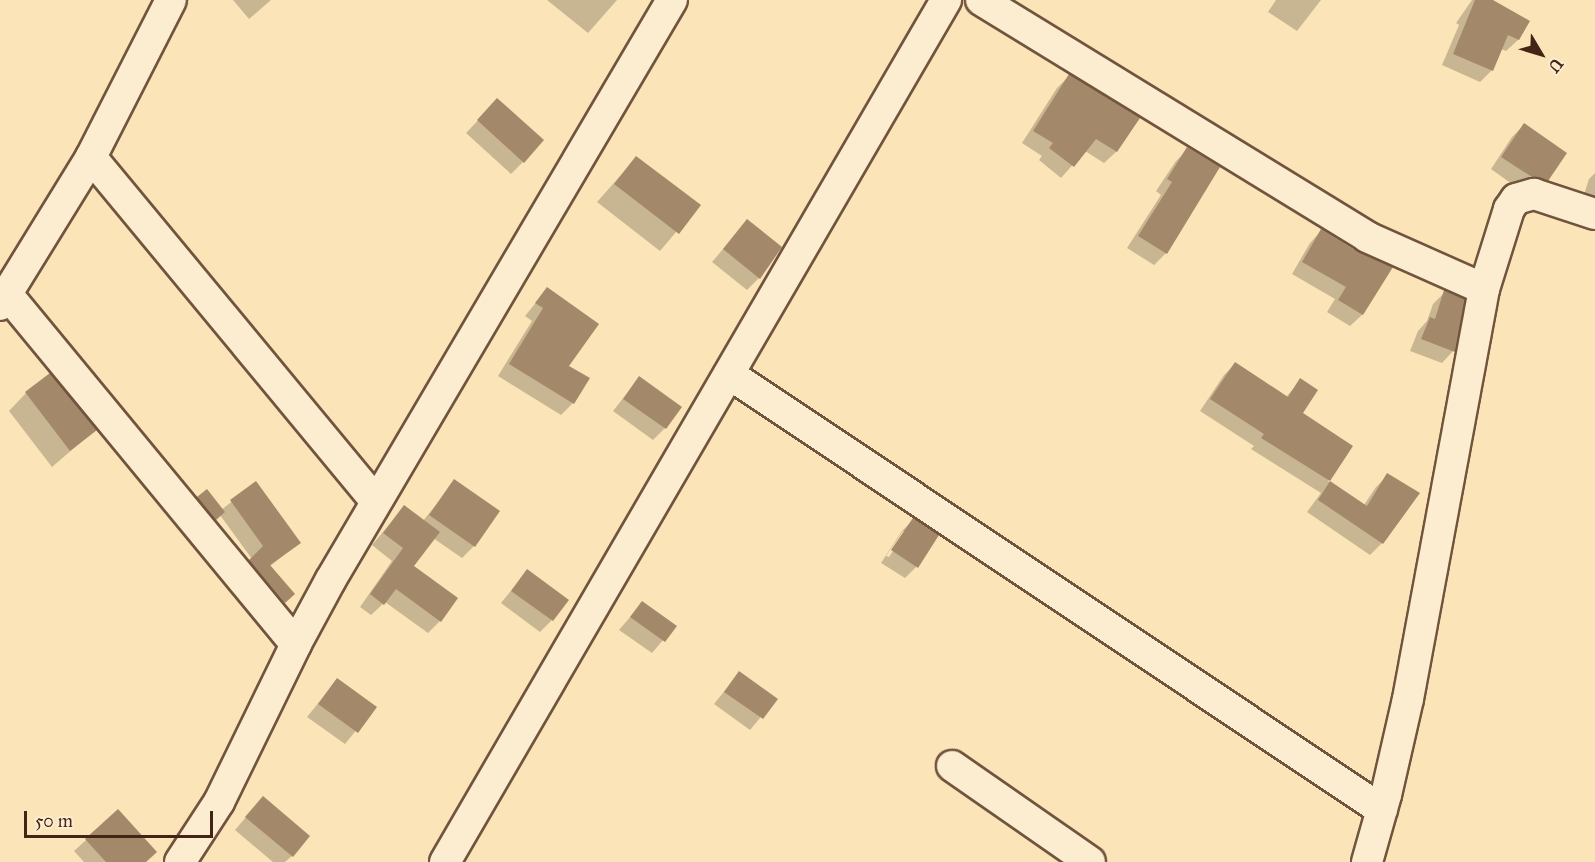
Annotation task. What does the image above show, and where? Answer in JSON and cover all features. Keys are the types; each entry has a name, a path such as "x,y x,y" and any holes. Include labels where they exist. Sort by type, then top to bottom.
{"street":[{"path":"171,0 91,157 4,300 296,644"},
{"path":"180,862 219,802 296,644 376,501 672,0"},
{"path":"445,862 946,0"},
{"path":"981,0 1367,237 1484,289"},
{"path":"91,157 376,501"},
{"path":"1367,862 1382,810 1417,654 1484,289 1509,209 1516,199 1534,194 1595,214"},
{"path":"729,374 1382,810"},
{"path":"952,766 1090,862"}],"building":[{"path":"1475,0 1493,0 1530,21 1519,40 1508,35 1493,71 1453,54"},
{"path":"1069,74 1140,118 1117,152 1096,139 1074,167 1049,148 1053,143 1033,131"},
{"path":"497,98 544,140 524,163 477,120"},
{"path":"1524,123 1567,153 1548,181 1532,177 1501,157"},
{"path":"1187,147 1220,167 1167,254 1138,236 1172,182 1167,179"},
{"path":"636,156 701,205 679,234 614,184"},
{"path":"747,219 782,247 760,279 723,249"},
{"path":"1321,229 1358,252 1393,267 1363,315 1338,300 1346,287 1302,262"},
{"path":"547,287 599,324 569,366 590,378 574,404 509,364 543,308 535,303"},
{"path":"1444,290 1465,299 1455,352 1421,339 1430,317 1435,319"},
{"path":"1235,362 1288,397 1300,378 1318,390 1303,413 1353,446 1330,481 1261,438 1264,434 1210,399"},
{"path":"50,373 97,430 70,451 25,392"},
{"path":"639,376 682,407 666,429 623,399"},
{"path":"1387,473 1420,493 1383,544 1318,500 1330,481 1367,506"},
{"path":"454,479 500,511 475,547 429,515"},
{"path":"256,481 301,543 270,565 295,594 285,603 249,560 263,546 230,500"},
{"path":"207,489 225,512 216,520 197,497"},
{"path":"404,505 440,532 414,566 458,598 441,622 396,589 384,605 370,594 403,548 383,533"},
{"path":"913,518 939,535 918,568 891,550"},
{"path":"527,569 569,600 553,621 511,591"},
{"path":"642,601 677,626 665,642 630,617"},
{"path":"739,671 778,699 763,719 724,692"},
{"path":"337,678 377,707 358,733 318,704"},
{"path":"263,796 310,836 293,857 245,817"},
{"path":"118,809 157,852 146,862 106,862 85,839"}]}
